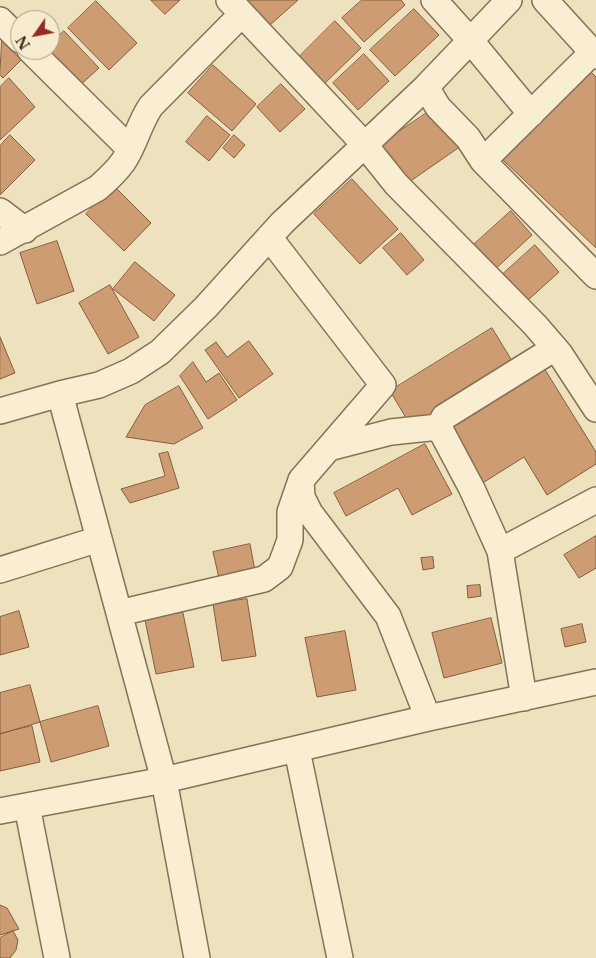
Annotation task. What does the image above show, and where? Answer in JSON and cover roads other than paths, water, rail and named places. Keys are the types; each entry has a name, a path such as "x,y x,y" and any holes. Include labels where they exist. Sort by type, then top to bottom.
{"street":[{"path":"0,6 7,0"},
{"path":"434,0 531,114"},
{"path":"0,411 99,385 131,371 160,352 206,307 269,238 364,144 426,87 509,0"},
{"path":"483,161 594,54 545,0"},
{"path":"0,242 25,230 98,188 124,161 142,119 151,106 235,7 364,144 396,184 450,236 555,348 585,371 596,409"},
{"path":"0,20 10,30"},
{"path":"40,60 129,148"},
{"path":"426,87 438,107 468,138 483,161 596,276"},
{"path":"0,211 25,230"},
{"path":"119,613 264,579 280,567 290,540 290,512 301,480 383,385 269,238"},
{"path":"439,427 444,417 555,348"},
{"path":"60,394 164,780 197,958"},
{"path":"329,448 391,432 439,427"},
{"path":"439,427 472,489 500,551 524,698"},
{"path":"301,480 302,496 310,513 388,616 428,718"},
{"path":"500,551 596,500"},
{"path":"0,570 99,539"},
{"path":"0,811 164,780 428,718 596,682"},
{"path":"297,750 340,958"},
{"path":"27,806 57,958"}]}
